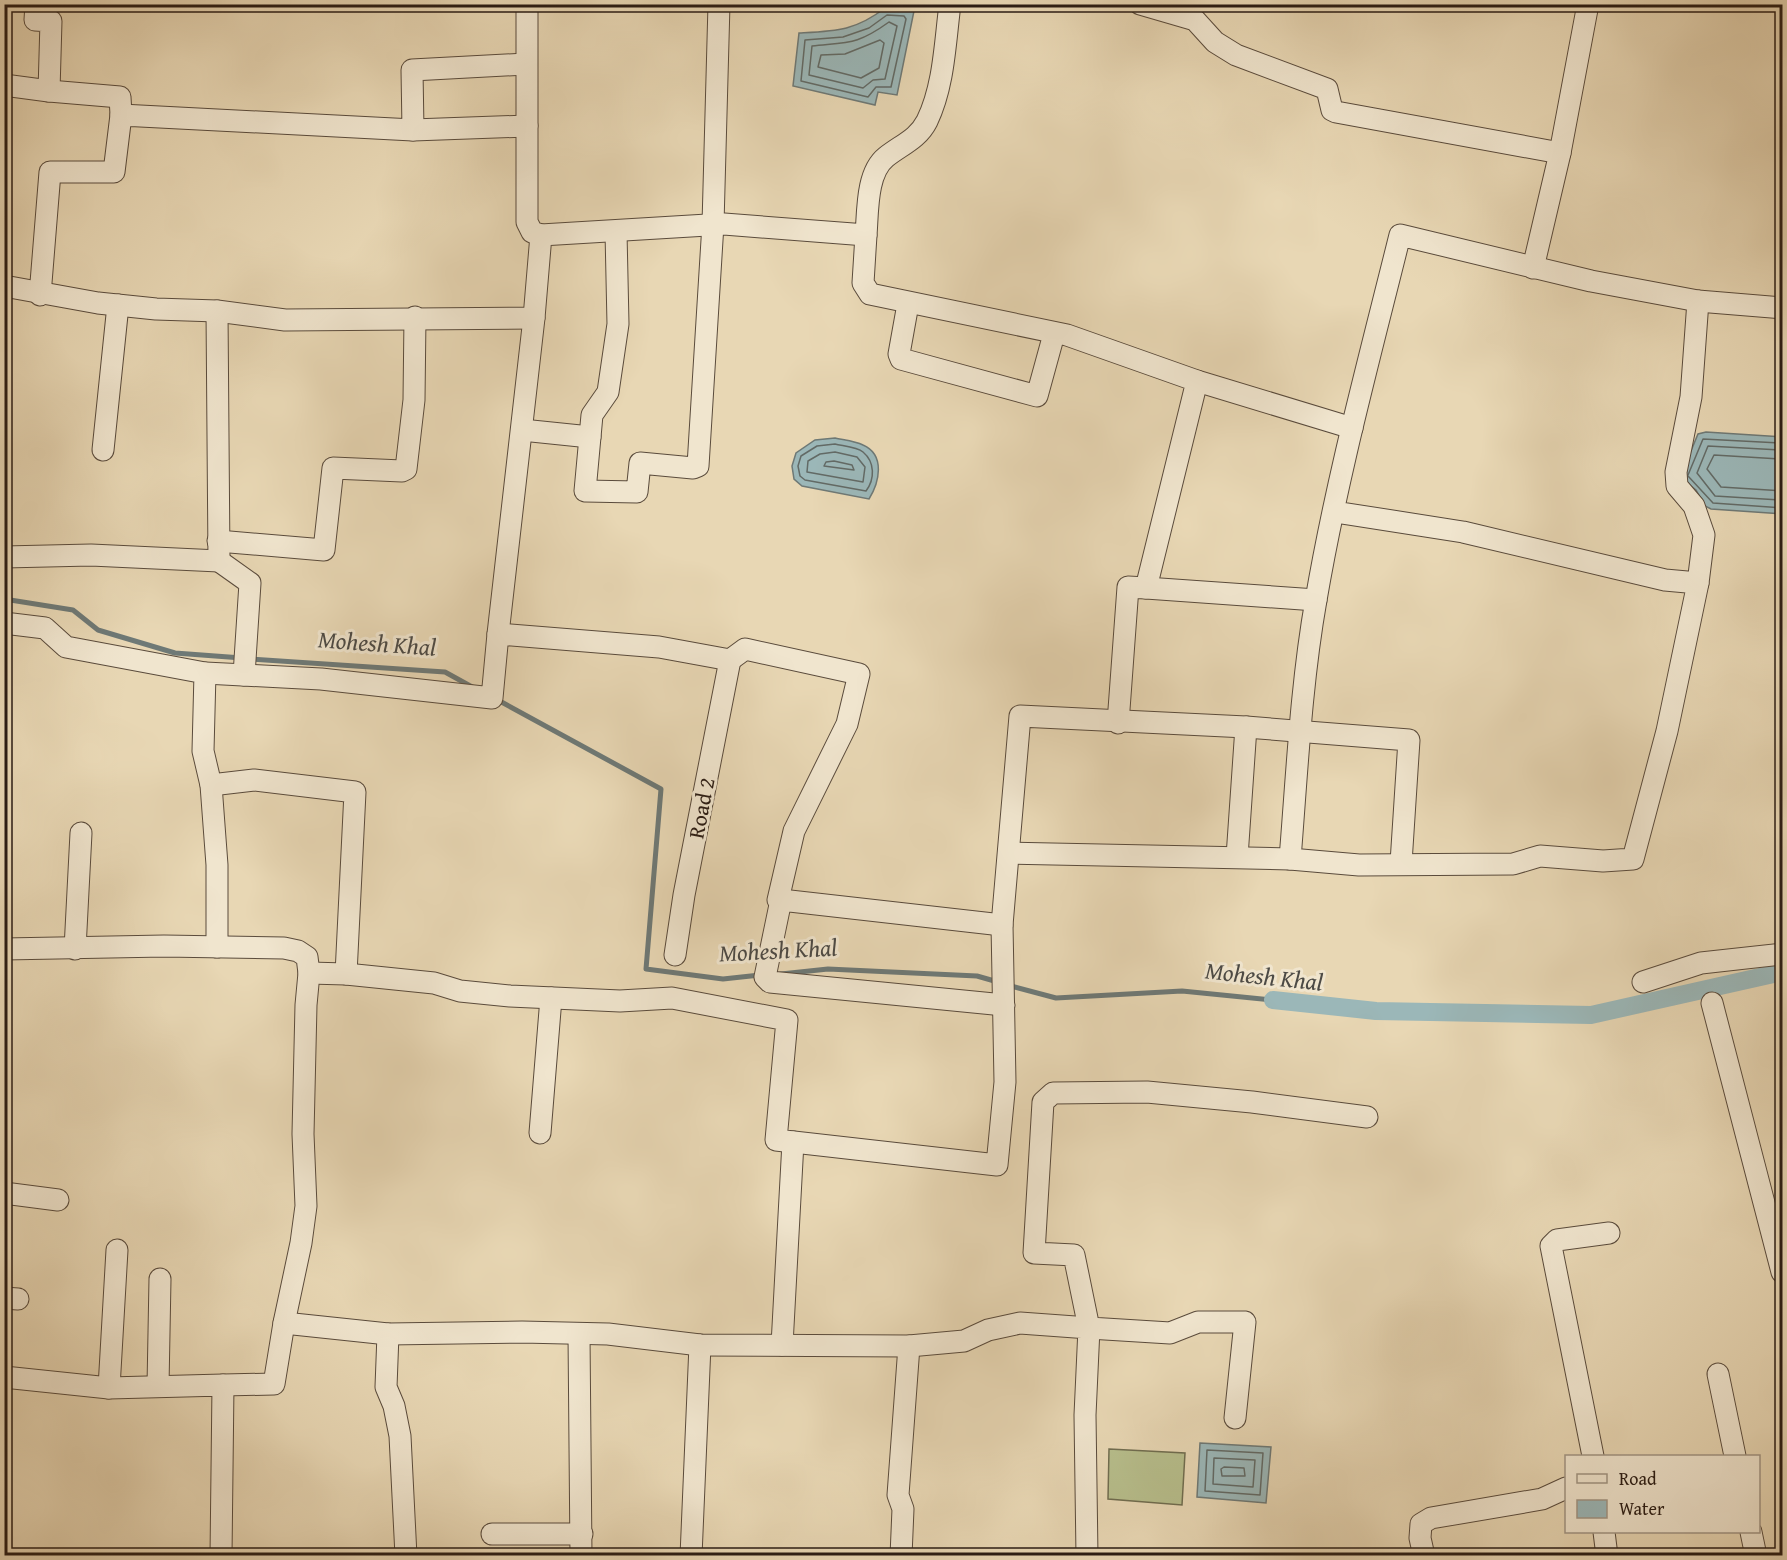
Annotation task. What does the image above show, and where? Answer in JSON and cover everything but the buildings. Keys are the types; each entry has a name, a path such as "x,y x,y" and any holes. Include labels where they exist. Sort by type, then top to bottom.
{"street":[{"path":"36,4 35,20 51,21 49,91"},
{"path":"526,4 527,222 529,229 541,235 713,224 775,226 866,235"},
{"path":"616,232 618,324 608,392 592,415 585,491 637,492 640,463 693,468 698,466 713,224 720,4"},
{"path":"950,4 941,77 927,120 918,136 883,159 870,194 862,283 865,290 870,294 908,304 1067,335 1197,381 1352,428"},
{"path":"1140,4 1195,20 1215,42 1236,55 1327,89 1332,110 1336,112 1560,153"},
{"path":"1533,268 1560,153 1588,4"},
{"path":"413,129 412,70 526,64"},
{"path":"4,85 120,97 122,115 114,172 50,172 40,294"},
{"path":"122,115 413,129 527,126"},
{"path":"4,623 45,628 66,647 205,673 321,679 492,698 541,235"},
{"path":"1290,859 1300,733 1316,600 1352,428 1400,235 1533,268 1698,301 1782,308"},
{"path":"4,286 40,294 118,305 217,311 285,320 415,317 534,318"},
{"path":"1010,853 1238,857 1359,865 1513,864 1540,856 1603,861 1634,859 1667,731 1698,583 1704,535 1694,506 1677,486 1676,472 1691,397 1698,301"},
{"path":"908,304 899,354 901,359 1037,396 1054,334"},
{"path":"103,450 118,305"},
{"path":"217,311 218,551 250,583 244,675"},
{"path":"4,557 324,550 333,468 402,471 406,469 414,400 415,317"},
{"path":"1146,588 1197,381"},
{"path":"522,430 590,437"},
{"path":"1335,512 1421,524 1665,580 1698,583"},
{"path":"1118,723 1128,587 1316,600"},
{"path":"498,633 659,647 730,660 746,649 859,675 847,724 794,831 777,900 1002,925"},
{"name":"Road 2","path":"675,956 684,895 730,660"},
{"path":"205,673 203,751 210,785 217,865 217,947"},
{"path":"309,973 346,974 434,984 460,991 551,998 620,1000 672,998 787,1020 776,1140 997,1165 1005,1082 1002,925 1020,716 1118,723 1246,727 1409,740 1401,863"},
{"path":"1238,857 1246,727"},
{"path":"210,785 254,780 355,792 346,974"},
{"path":"75,949 81,834"},
{"path":"781,900 765,977 770,982 1004,1005"},
{"path":"4,949 217,947 298,951 306,957 309,973 306,1005 303,1134 306,1206 274,1384 110,1388 4,1377"},
{"path":"1643,982 1701,963 1782,954"},
{"path":"540,1133 551,998"},
{"path":"1712,1003 1782,1272"},
{"path":"1087,1556 1085,1415 1089,1328 1074,1255 1034,1254 1043,1102 1046,1096 1053,1093 1147,1092 1252,1101 1367,1117"},
{"path":"782,1345 793,1142"},
{"path":"4,1193 58,1200"},
{"path":"1593,1455 1551,1246 1557,1240 1609,1233"},
{"path":"110,1388 117,1250"},
{"path":"158,1386 160,1279"},
{"path":"284,1323 388,1334 522,1332 579,1334 700,1345 909,1346 964,1341 988,1330 1020,1323 1170,1333 1198,1322 1245,1322 1235,1418"},
{"path":"388,1334 386,1387 394,1407 399,1436 406,1556"},
{"path":"579,1334 581,1556"},
{"path":"691,1556 700,1345"},
{"path":"901,1556 903,1509 898,1496 909,1346"},
{"path":"1718,1374 1735,1455"},
{"path":"221,1556 223,1385"},
{"path":"1424,1556 1419,1538 1421,1524 1431,1518 1542,1499 1565,1488"},
{"path":"1604,1533 1607,1556"},
{"path":"1751,1533 1756,1556"},
{"path":"492,1534 582,1534"}],"green space":[{"path":"1109,1449 1185,1453 1182,1505 1108,1499"}],"water":[{"path":"885,8 914,11 897,95 878,92 875,105 793,86 799,33 845,28 874,16"},
{"path":"1706,432 1782,437 1782,514 1711,509 1705,506 1696,490 1682,479 1698,434"},
{"path":"835,438 860,444 875,455 878,462 878,478 869,499 802,486 794,479 792,466 796,453 815,440"},
{"path":"1200,1443 1271,1447 1266,1503 1197,1497"}],"waterway":[{"name":"Mohesh Khal","path":"4,599 73,610 98,630 175,653 242,658"},
{"name":"Mohesh Khal","path":"251,659 445,672 474,688"},
{"name":"Mohesh Khal","path":"496,699 661,789 646,969 723,979 760,975"},
{"name":"Mohesh Khal","path":"781,974 828,969 977,976 998,982"},
{"name":"Mohesh Khal","path":"1273,1000 1376,1011 1591,1015 1782,972"},
{"name":"Mohesh Khal","path":"1007,985 1056,998 1182,991 1273,1000"}]}
